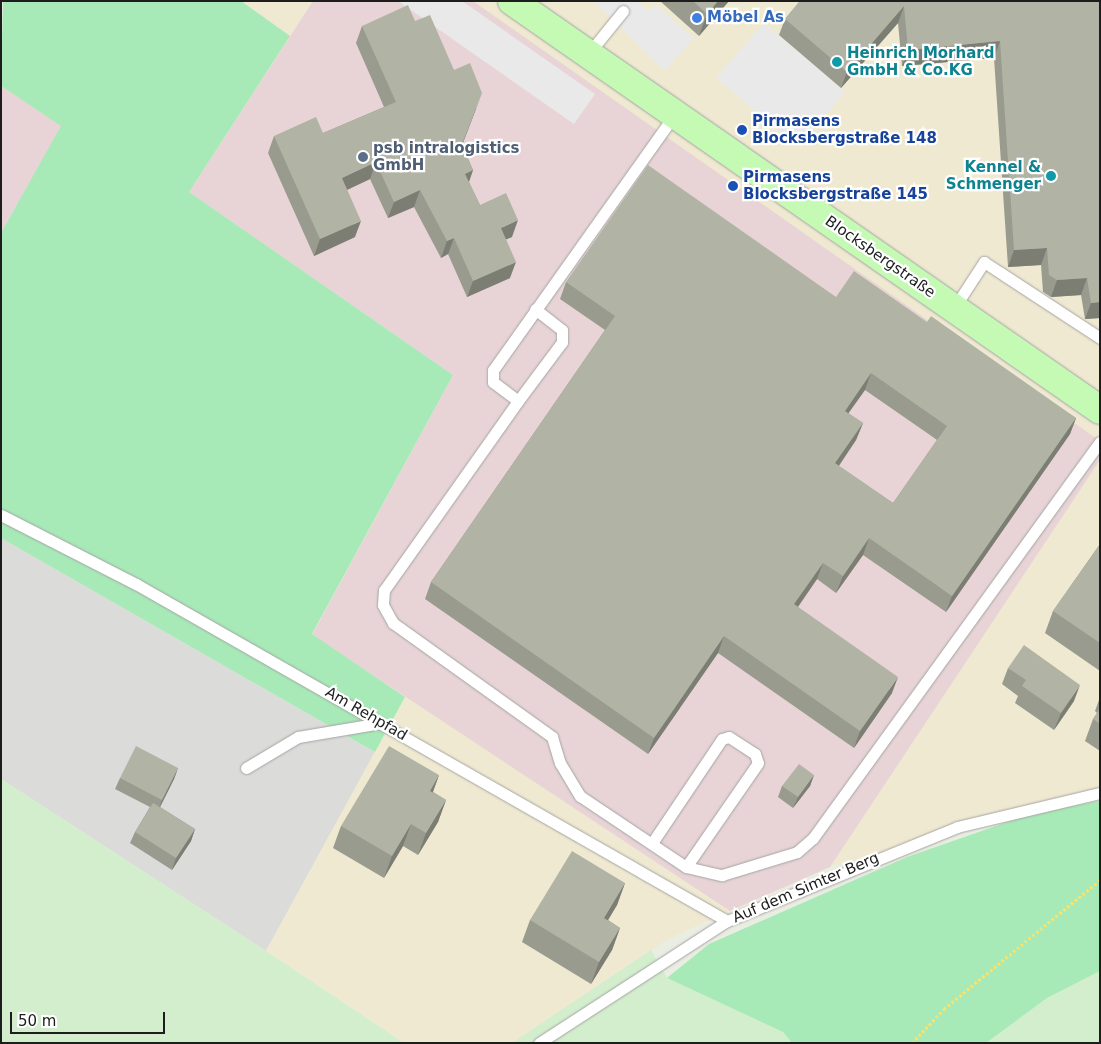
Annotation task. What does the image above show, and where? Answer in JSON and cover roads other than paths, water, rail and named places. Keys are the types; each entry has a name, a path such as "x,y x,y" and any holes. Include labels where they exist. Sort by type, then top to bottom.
{"main road":[{"name":"Blocksbergstraße","path":"512,1 1100,410"}],"lane":[{"path":"589,53 623,11"},
{"path":"518,402 493,382 493,370 675,114"},
{"path":"954,308 984,262 1100,338"},
{"path":"535,309 562,330 562,342 384,590 382,605 393,623 552,737 560,763 580,796 686,867 722,875 797,852 813,838 1100,442"},
{"name":"Am Rehpfad","path":"1,515 136,584 727,921"},
{"path":"246,768 298,737 381,723"},
{"path":"652,843 722,739 729,737 755,754 758,763 686,867"},
{"name":"Auf dem Simter Berg","path":"539,1043 727,921 957,827 1100,793"}],"place":[{"name":"Möbel As","path":"697,18"},
{"name":"Heinrich Morhard GmbH & Co.KG","path":"837,62"},
{"name":"Pirmasens Blocksbergstraße 148","path":"742,130"},
{"name":"psb intralogistics GmbH","path":"363,157"},
{"name":"Kennel & Schmenger","path":"1051,176"},
{"name":"Pirmasens Blocksbergstraße 145","path":"733,186"}]}
